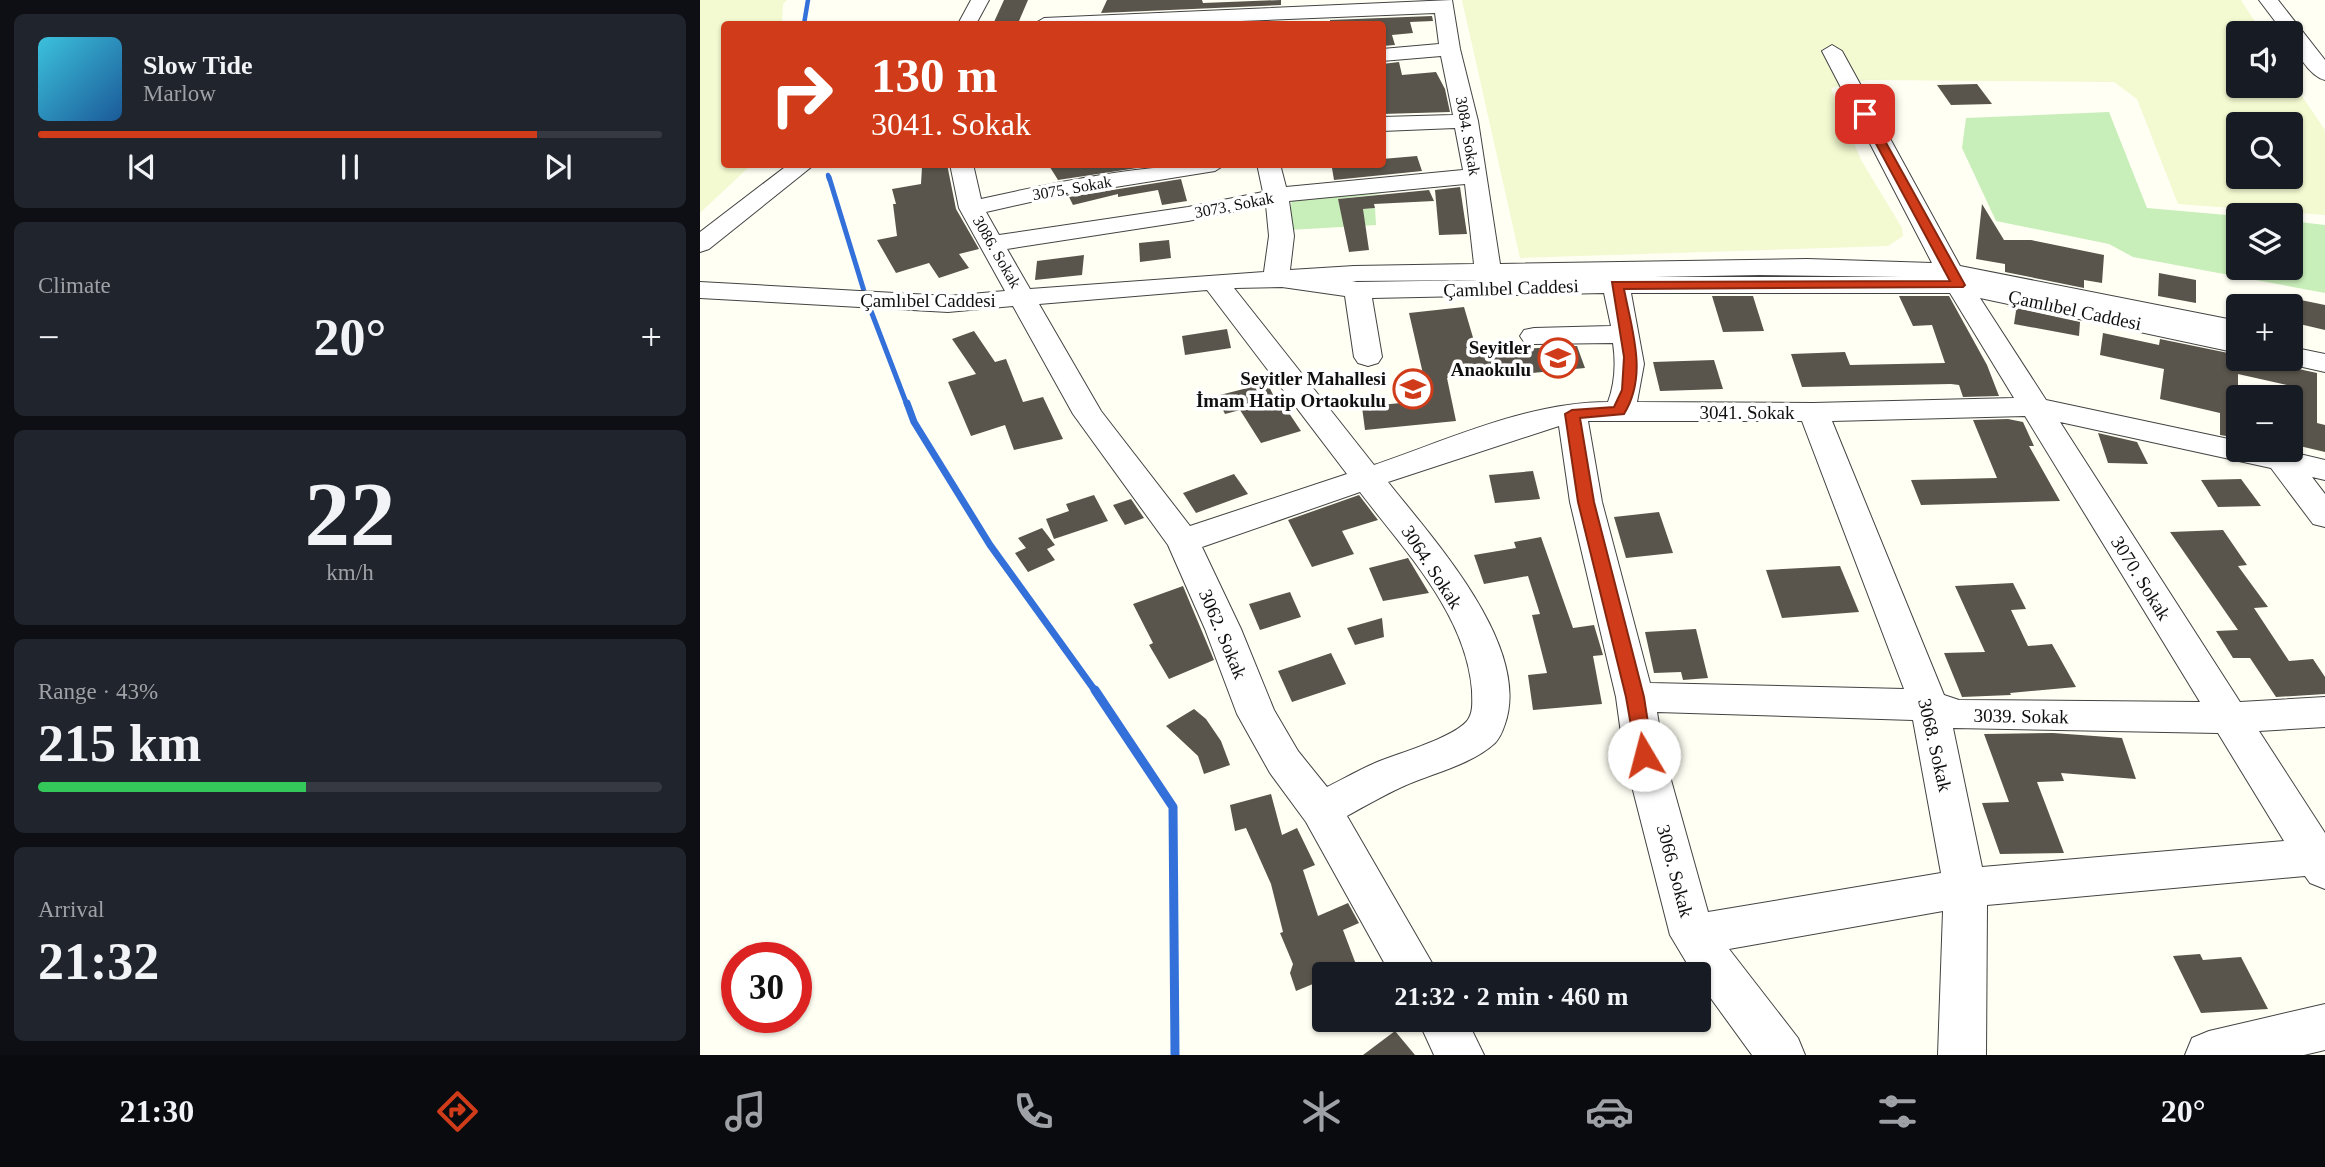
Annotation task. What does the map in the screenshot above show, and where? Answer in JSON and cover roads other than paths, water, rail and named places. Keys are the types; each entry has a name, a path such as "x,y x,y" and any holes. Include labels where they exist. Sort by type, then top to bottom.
{"street":[{"path":"969,21 980,0"},
{"path":"1108,0 1105,21 1221,8 1444,3"},
{"path":"2269,0 2325,74"},
{"name":"3084. Sokak","path":"1444,3 1450,49 1476,176 1488,272"},
{"path":"1386,55 1450,49"},
{"name":"3070. Sokak","path":"1832,51 1954,278 2228,719 2322,863"},
{"path":"1386,124 1466,121"},
{"path":"700,244 798,168"},
{"name":"3086. Sokak","path":"962,168 971,208 1024,298"},
{"name":"3075. Sokak","path":"971,208 1053,190 1190,168"},
{"path":"1269,168 1278,196 1282,255 1279,279"},
{"name":"3073. Sokak","path":"993,243 1188,214 1278,196 1476,176"},
{"name":"Çamlıbel Caddesi","path":"700,290 948,304 1214,281 1320,275 1802,267 1954,278 2226,327"},
{"name":"Çamlıbel Caddesi","path":"1279,279 1357,290 1954,278 2226,342"},
{"name":"3064. Sokak","path":"1214,281 1444,579 1475,634 1489,674 1492,706 1483,731 1447,752 1388,775 1321,810"},
{"path":"1616,285 1631,357 1629,390 1619,411"},
{"path":"1357,290 1368,357"},
{"name":"3062. Sokak","path":"1024,298 1088,414 1183,541 1223,629 1256,714 1284,762 1321,810 1409,962"},
{"path":"1534,336 1626,334"},
{"path":"2303,342 2325,347"},
{"path":"2303,358 2325,363"},
{"name":"3041. Sokak","path":"1183,541 1535,421 1572,414 1619,411 1813,412 2035,407 2226,448"},
{"name":"3068. Sokak","path":"1813,412 1929,705 1965,888 1962,1055"},
{"name":"3066. Sokak","path":"1572,414 1586,502 1635,697 1644,755 1692,936 1781,1055"},
{"path":"2282,462 2325,516"},
{"name":"3041. Sokak","path":"2292,462 2325,470"},
{"name":"3039. Sokak","path":"1635,697 1929,705 1959,715 2228,719 2325,712"},
{"path":"1692,936 1965,888 2322,863"},
{"path":"2209,1055 2325,1027"},
{"path":"1448,1032 1460,1055"}],"waterway":[{"path":"804,21 808,0"},
{"path":"828,175 829,179"},
{"path":"829,177 864,291"},
{"path":"871,311 907,405"},
{"path":"907,403 914,422 990,545 1096,692"},
{"path":"1095,690 1173,807 1175,1055"}],"place":[{"name":"Seyitler Anaokulu","path":"1558,358"},
{"name":"Seyitler Mahallesi İmam Hatip Ortaokulu","path":"1413,389"}]}
